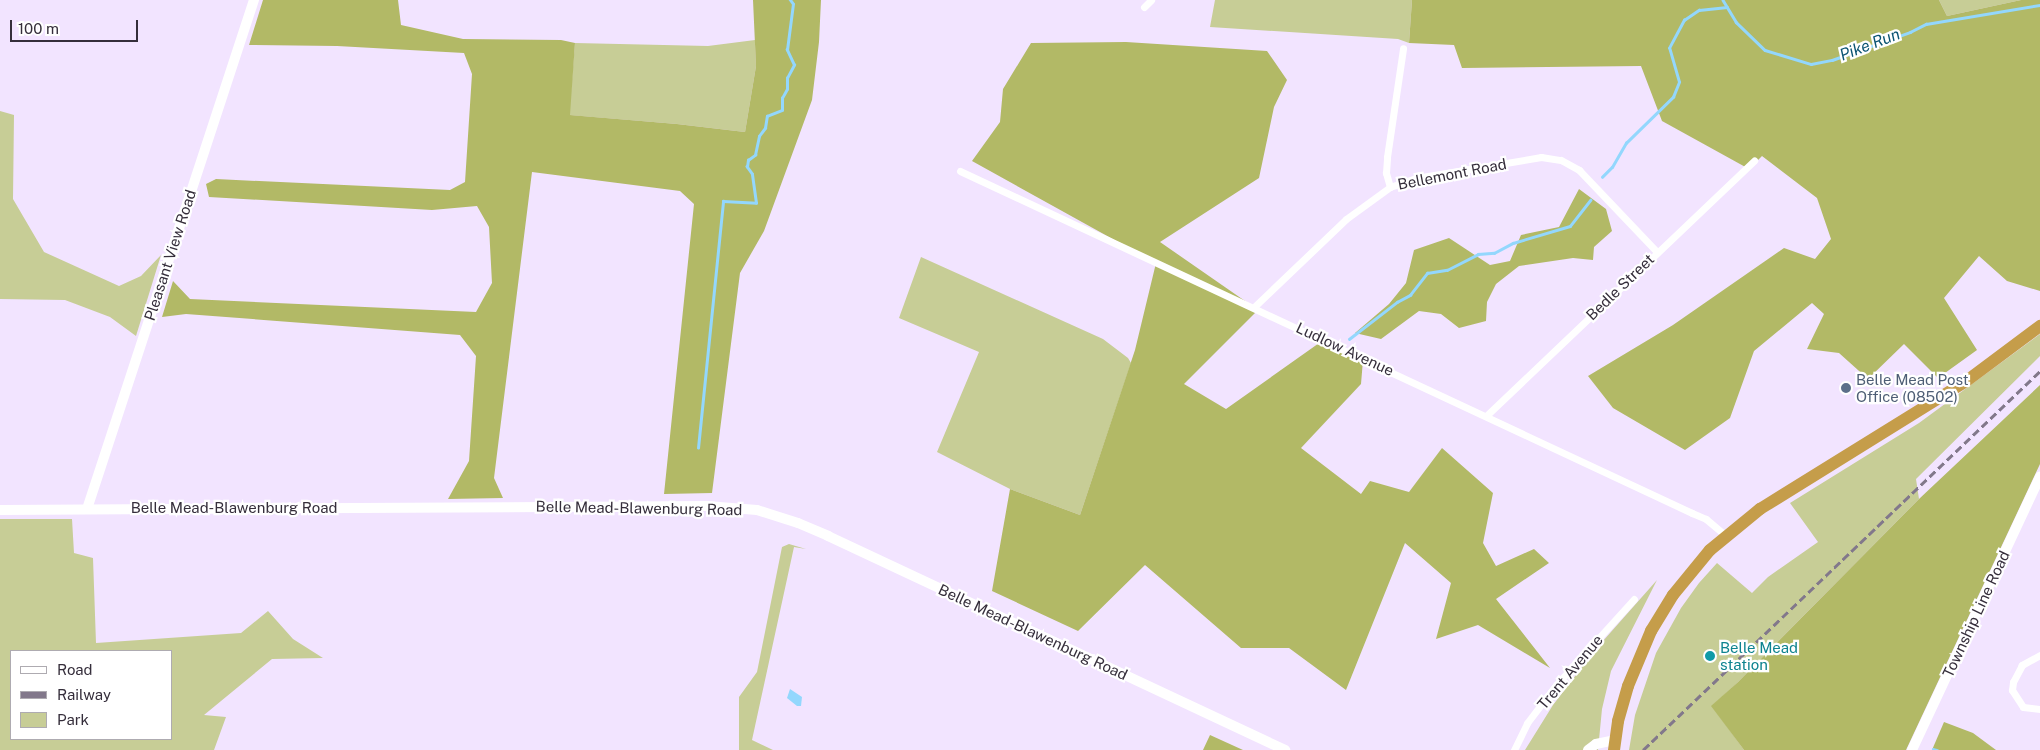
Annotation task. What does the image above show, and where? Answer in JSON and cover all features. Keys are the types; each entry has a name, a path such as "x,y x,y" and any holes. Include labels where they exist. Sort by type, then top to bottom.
{"highway":[{"path":"1614,745 1618,721 1638,659 1663,609 1698,564 1725,535 1776,498 1965,382 2040,326"}],"street":[{"name":"Pleasant View Road","path":"87,509 254,0"},
{"path":"1144,7 1151,0"},
{"path":"1390,187 1386,173 1387,157 1403,48"},
{"name":"Bellemont Road","path":"1254,307 1346,219 1390,187 1416,178 1541,157 1551,158 1579,170 1657,252"},
{"name":"Bedle Street","path":"1487,415 1754,161"},
{"name":"Ludlow Avenue","path":"960,171 1487,415 1699,516 1725,535"},
{"name":"Township Line Road","path":"1912,750 2040,477"},
{"name":"Belle Mead-Blawenburg Road","path":"0,510 707,506 757,510 798,523 828,536 1285,750"},
{"name":"Trent Avenue","path":"1514,750 1527,723 1556,685 1634,600"},
{"path":"2040,655 2022,665 2013,682 2012,690 2023,706 2040,708"},
{"path":"1592,747 1614,745"}],"green space":[{"path":"263,0 398,0 401,25 463,39 561,40 575,43 570,115 745,132 756,66 753,0 821,0 819,42 812,100 764,231 740,273 712,493 664,494 694,204 680,191 532,172 494,478 503,498 448,499 469,461 476,356 460,335 186,314 162,317 173,281 190,299 476,312 492,283 489,227 477,206 432,210 209,197 206,184 216,179 450,190 465,182 472,74 464,53 337,46 249,45"},
{"path":"1215,0 1412,0 1409,43 1398,39 1210,27"},
{"path":"1412,0 1939,0 1947,16 2021,0 2040,0 2040,291 2007,281 1979,256 1944,298 1977,350 1938,378 1904,344 1868,379 1839,353 1807,349 1824,314 1812,303 1754,351 1730,418 1685,450 1613,408 1588,376 1673,325 1784,248 1815,259 1831,239 1817,198 1762,156 1749,169 1662,121 1641,66 1462,68 1454,45 1409,43"},
{"path":"1939,0 2021,0 1947,16"},
{"path":"755,40 756,66 745,132 569,115 575,43 708,46"},
{"path":"1126,42 1267,51 1287,80 1274,107 1259,178 1160,242 1258,310 1184,384 1226,409 1322,341 1363,360 1361,384 1301,448 1361,494 1370,481 1409,492 1442,448 1493,493 1483,543 1496,566 1534,549 1549,563 1496,599 1550,668 1478,625 1436,639 1451,583 1405,543 1346,690 1289,648 1241,648 1145,565 1078,631 992,591 1010,489 1080,515 1135,350 1156,263 972,161 1000,122 1003,89 1031,43"},
{"path":"0,111 14,115 13,199 44,252 119,286 141,276 161,255 136,336 110,317 65,300 0,299"},
{"path":"1579,189 1606,209 1612,231 1594,247 1593,260 1573,258 1519,266 1496,284 1487,302 1486,321 1459,328 1441,314 1419,311 1381,339 1355,333 1389,304 1406,283 1414,250 1449,238 1490,265 1510,261 1521,235 1559,227"},
{"path":"921,257 1103,339 1128,358 1131,363 1080,515 1010,489 937,452 979,352 899,318"},
{"path":"2040,334 2040,356 1916,479 1919,499 1712,706 1744,750 1629,750 1635,715 1656,653 1681,608 1699,583 1717,563 1752,593 1768,577 1818,542 1790,503 1919,423"},
{"path":"2040,385 2040,464 1906,750 1744,750 1711,706 1738,682 1919,499"},
{"path":"0,519 72,519 74,553 93,558 96,643 241,633 268,611 293,639 323,658 272,659 204,715 226,717 214,750 0,750"},
{"path":"789,544 806,549 794,547 752,740 773,750 739,750 739,697 757,672 782,547"},
{"path":"1657,580 1611,671 1602,709 1598,750 1525,750 1553,705 1595,650"},
{"path":"1944,722 1973,733 1996,750 1932,750"},
{"path":"1210,735 1243,750 1203,750"}],"water":[{"path":"790,689 802,697 801,706 797,706 787,698"}],"waterway":[{"path":"698,448 723,201 756,203 752,174 747,167 748,160 755,155 759,136 765,128 767,116 782,110 782,98 787,89 787,78 794,65 787,50 793,4 790,0"},
{"name":"Pike Run","path":"1723,0 1736,22 1765,50 1811,64 1832,60 1910,32 1926,24 2040,5"},
{"path":"1602,177 1612,167 1626,143 1673,97 1679,82 1669,48 1684,20 1699,10 1727,7"},
{"path":"1349,339 1397,302 1410,295 1427,273 1447,270 1478,254 1494,253 1513,243 1570,226 1590,200"},
{"path":"1933,749 1937,750"}],"railway":[{"path":"1643,750 2040,371"}],"place":[{"name":"Belle Mead Post Office (08502)","path":"1846,388"},
{"name":"Belle Mead station","path":"1710,656"}]}
